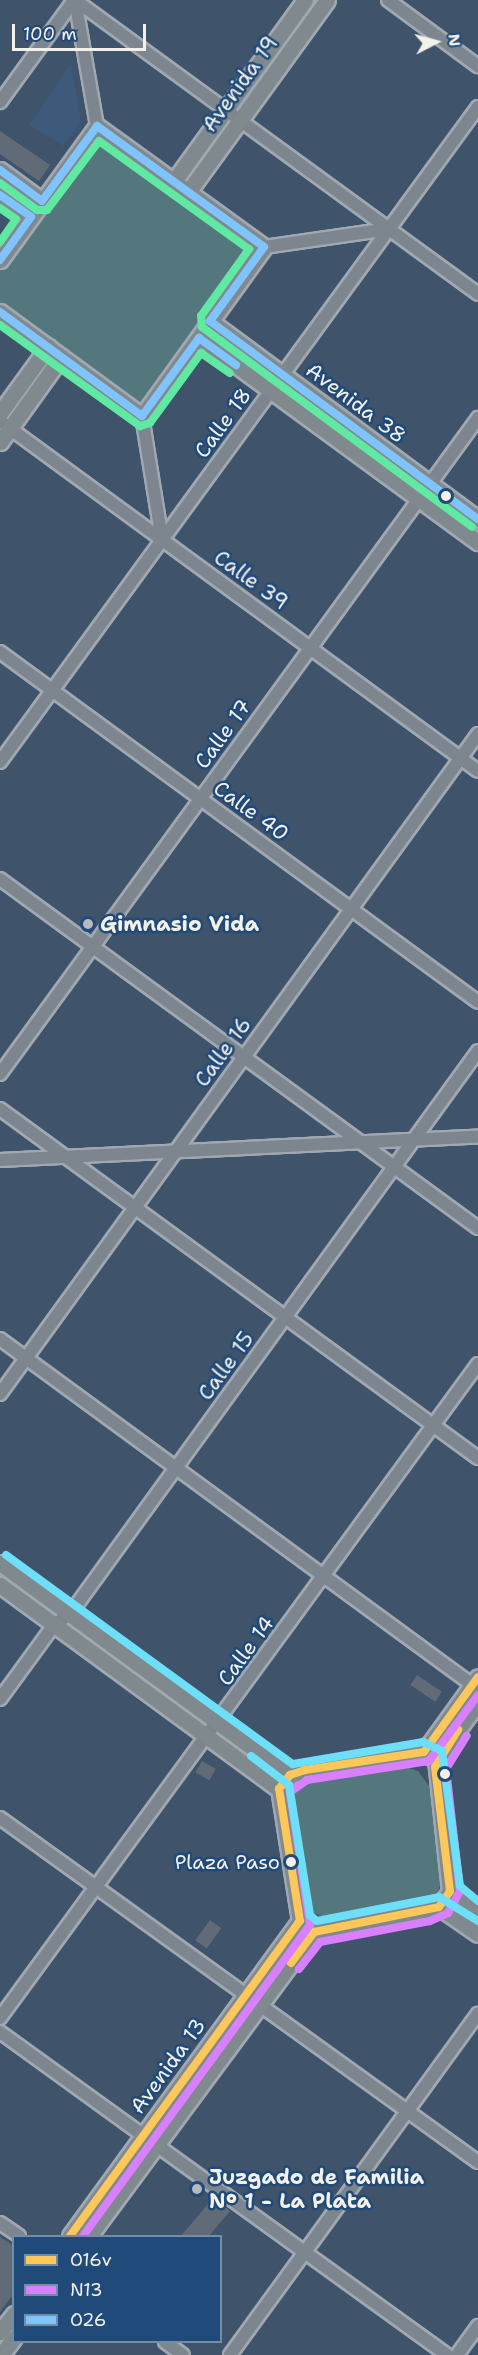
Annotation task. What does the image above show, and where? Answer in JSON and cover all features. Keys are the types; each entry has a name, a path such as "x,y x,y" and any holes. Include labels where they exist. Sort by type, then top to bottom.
{"main road":[{"name":"Avenida 19","path":"174,181 305,0"},
{"name":"Avenida 19","path":"188,192 327,0"},
{"path":"0,260 97,126 264,247 142,416 0,312"},
{"path":"0,170 42,201"},
{"path":"0,195 31,217"},
{"name":"Avenida 38","path":"210,321 478,519"},
{"name":"Avenida 38","path":"199,338 478,542"},
{"path":"0,414 48,347"},
{"path":"0,442 5,425 62,357"},
{"path":"0,1563 290,1775 430,1756 478,1702"},
{"path":"0,1585 279,1789 300,1921 314,1932 439,1906 450,1891"},
{"path":"476,1684 430,1756 450,1891 478,1915"},
{"path":"279,1789 290,1775"},
{"path":"439,1906 478,1934"},
{"name":"Avenida 13","path":"71,2235 300,1921"},
{"name":"Avenida 13","path":"90,2235 314,1932"},
{"path":"0,2332 12,2317"},
{"path":"1,2355 12,2341"}],"street":[{"path":"0,102 75,0"},
{"path":"75,0 478,294"},
{"path":"75,0 97,126"},
{"path":"388,0 478,66"},
{"name":"Calle 18","path":"0,762 478,107"},
{"path":"264,247 389,229"},
{"path":"142,416 162,540"},
{"name":"Calle 17","path":"0,1074 478,418"},
{"name":"Calle 39","path":"5,425 478,771"},
{"name":"Calle 40","path":"0,652 478,1002"},
{"name":"Calle 16","path":"0,1394 173,1152 478,734"},
{"path":"0,879 478,1228"},
{"name":"Calle 15","path":"0,1700 54,1625 70,1614 478,1051"},
{"path":"0,1109 478,1458"},
{"path":"0,1160 478,1137"},
{"path":"0,1340 324,1577 476,1684"},
{"name":"Calle 14","path":"0,2018 94,1882 208,1737 478,1364"},
{"path":"0,1818 94,1882 478,2162"},
{"path":"230,2355 478,2014"},
{"path":"0,2032 447,2355"},
{"path":"0,2223 18,2235"},
{"path":"457,2355 478,2326"},
{"path":"166,2343 183,2355"}],"shaded area":[{"path":"71,63 81,122 63,146 29,125"}],"green space":[{"path":"97,138 106,138 250,246 251,254 145,401 136,403 0,305 0,270"},
{"path":"399,1765 418,1771 431,1789 445,1872 437,1893 422,1905 331,1920 314,1913 302,1895 288,1807 296,1790 309,1780"}],"building":[{"path":"0,131 50,165 39,181 0,154"},
{"path":"417,1675 442,1692 435,1702 410,1685"},
{"path":"202,1761 216,1769 209,1780 196,1772"},
{"path":"210,1920 221,1928 207,1948 195,1940"},
{"path":"213,2198 230,2211 210,2235 182,2235"},
{"path":"0,2237 12,2245 12,2296 0,2312"}],"transit line":[{"name":"O26","path":"0,170 42,201 97,126 264,247 210,321 478,519"},
{"path":"0,183 37,210 47,210 99,141 249,249 201,316 202,327 472,527"},
{"name":"O26","path":"0,195 31,217 0,260"},
{"path":"0,208 16,219 0,242"},
{"name":"O26","path":"0,312 142,416 199,338 236,365"},
{"path":"0,325 140,426 150,423 201,353 230,373"},
{"path":"6,1555 293,1764 423,1742 442,1751 460,1886 478,1901"},
{"name":"O16v","path":"71,2235 300,1921 279,1789 290,1775 305,1770 424,1752 478,1677"},
{"name":"N13","path":"84,2235 310,1925 290,1792 307,1780 429,1761 478,1695"},
{"name":"O16v","path":"291,1963 314,1932 439,1907 450,1891 435,1767 458,1730"},
{"name":"N13","path":"299,1969 320,1942 430,1921 448,1913 460,1891 446,1769 467,1736"},
{"path":"251,1756 289,1785 310,1915 317,1921 439,1897 478,1921"}],"place":[{"name":"Gimnasio Vida","path":"88,924"},
{"name":"Plaza Paso","path":"291,1862"},
{"name":"Juzgado de Familia Nº 1 - La Plata","path":"197,2189"}]}
